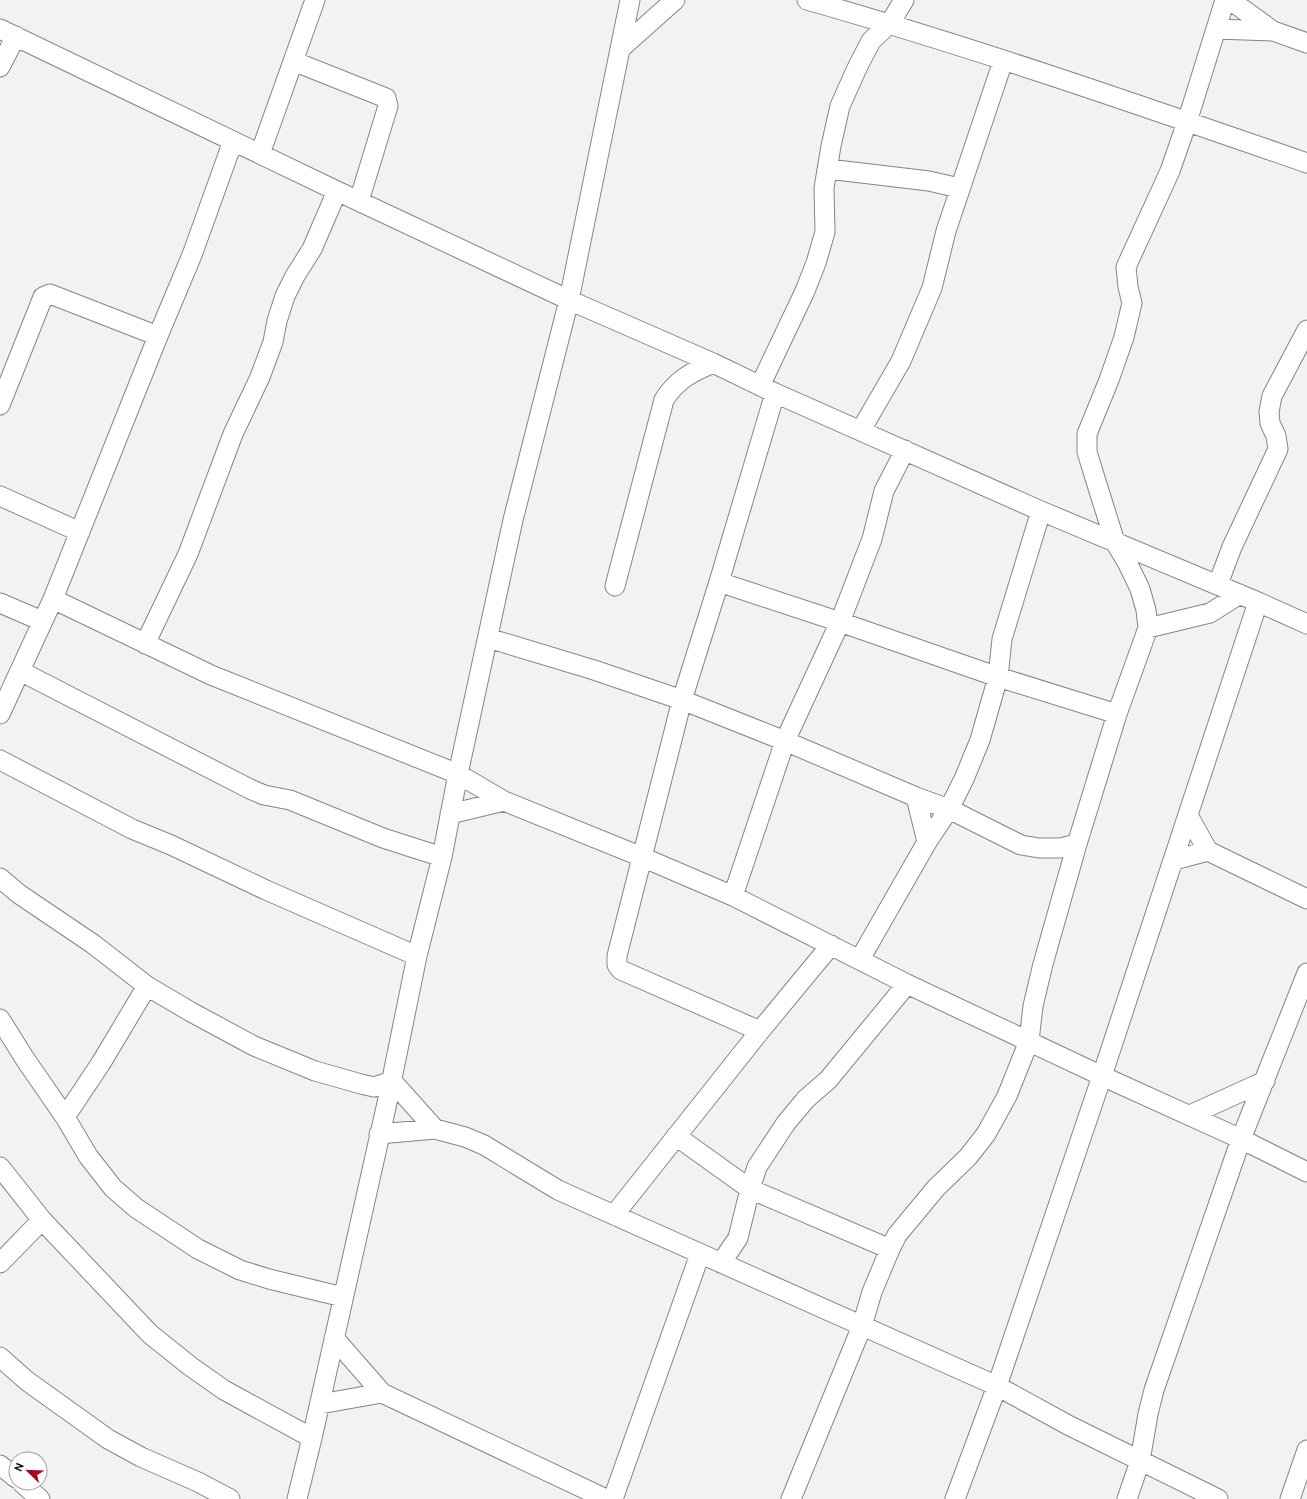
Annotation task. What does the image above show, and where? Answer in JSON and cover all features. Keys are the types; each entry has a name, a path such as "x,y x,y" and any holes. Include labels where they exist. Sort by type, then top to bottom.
{"street":[{"path":"260,154 315,0"},
{"path":"297,1499 320,1404 392,1081 417,956 442,857 458,774 513,520 569,300 630,0"},
{"path":"620,49 675,0"},
{"path":"807,0 890,24 1307,163"},
{"path":"760,1031 621,970 617,965 618,956 682,700 719,582 768,390 816,263 825,232 824,188 840,106 849,84 871,41 890,24 904,0"},
{"path":"791,1499 862,1326 872,1292 897,1235 936,1188 968,1157 986,1134 1006,1096 1029,1041 1033,1006 1043,964 1077,844 1117,714 1148,628 1146,610 1140,590 1116,542 1087,452 1087,434 1109,380 1124,337 1132,303 1128,288 1126,267 1170,171 1225,0"},
{"path":"1230,0 1273,31 1307,43"},
{"path":"1216,29 1273,31"},
{"path":"0,66 8,32 337,191 569,300 713,363 768,390 1041,510 1218,584 1307,624"},
{"path":"293,61 386,98 388,106 359,201"},
{"path":"861,430 901,361 932,288 946,231 959,188 1003,61"},
{"path":"0,714 53,599 192,255 233,141"},
{"path":"828,169 929,180 959,188"},
{"path":"146,644 188,554 233,434 260,377 273,342 277,321 285,296 295,276 312,249 337,191"},
{"path":"0,406 44,297 50,294 158,336"},
{"path":"1218,584 1232,547 1278,449 1276,436 1270,423 1269,412 1272,396 1307,330"},
{"path":"615,586 664,400 671,389 683,379 713,363"},
{"path":"733,896 785,741 840,622 872,539 884,491 905,450"},
{"path":"0,496 80,532"},
{"path":"860,959 927,842 949,809 964,779 980,740 998,677 1002,639 1041,510"},
{"path":"719,582 998,677 1117,714"},
{"path":"1148,628 1210,613 1240,594"},
{"path":"53,599 211,675 458,774 504,801 733,896 907,984 1102,1076 1190,1115 1307,1172"},
{"path":"955,1499 997,1386 1102,1076 1189,817 1258,602"},
{"path":"0,603 42,621"},
{"path":"488,638 594,670 682,700 785,741 916,797 949,809 1021,845 1039,848 1060,848 1077,844"},
{"path":"20,670 250,789 264,795 290,800 383,838 442,857"},
{"path":"0,760 132,829 171,845 266,890 417,956"},
{"path":"916,797 927,842"},
{"path":"450,814 504,801"},
{"path":"1189,817 1208,851 1307,899"},
{"path":"1174,860 1208,851"},
{"path":"0,878 19,894 93,944 147,986 254,1046 315,1071 361,1084 374,1087 392,1081"},
{"path":"614,1215 830,945"},
{"path":"1127,1499 1140,1461 1154,1390 1241,1139 1307,973"},
{"path":"721,1263 738,1238 750,1188 757,1167 786,1123 806,1099 828,1080 907,984"},
{"path":"65,1117 102,1063 147,986"},
{"path":"0,1019 25,1059 65,1117 88,1156 113,1188 136,1208 198,1249 240,1270 343,1297"},
{"path":"392,1081 435,1129"},
{"path":"1190,1115 1265,1081"},
{"path":"379,1134 435,1129 465,1137 484,1145 558,1190 997,1386 1068,1425 1218,1499"},
{"path":"676,1136 750,1188 890,1249"},
{"path":"0,1167 42,1220 156,1339 224,1390 312,1438"},
{"path":"0,1263 42,1220"},
{"path":"613,1499 700,1254"},
{"path":"334,1338 382,1393 606,1499"},
{"path":"0,1357 27,1381 108,1439 141,1457 198,1482 230,1499"},
{"path":"320,1404 382,1393"},
{"path":"1290,1499 1307,1450"},
{"path":"0,1465 8,1472"},
{"path":"31,1491 40,1499"}]}
